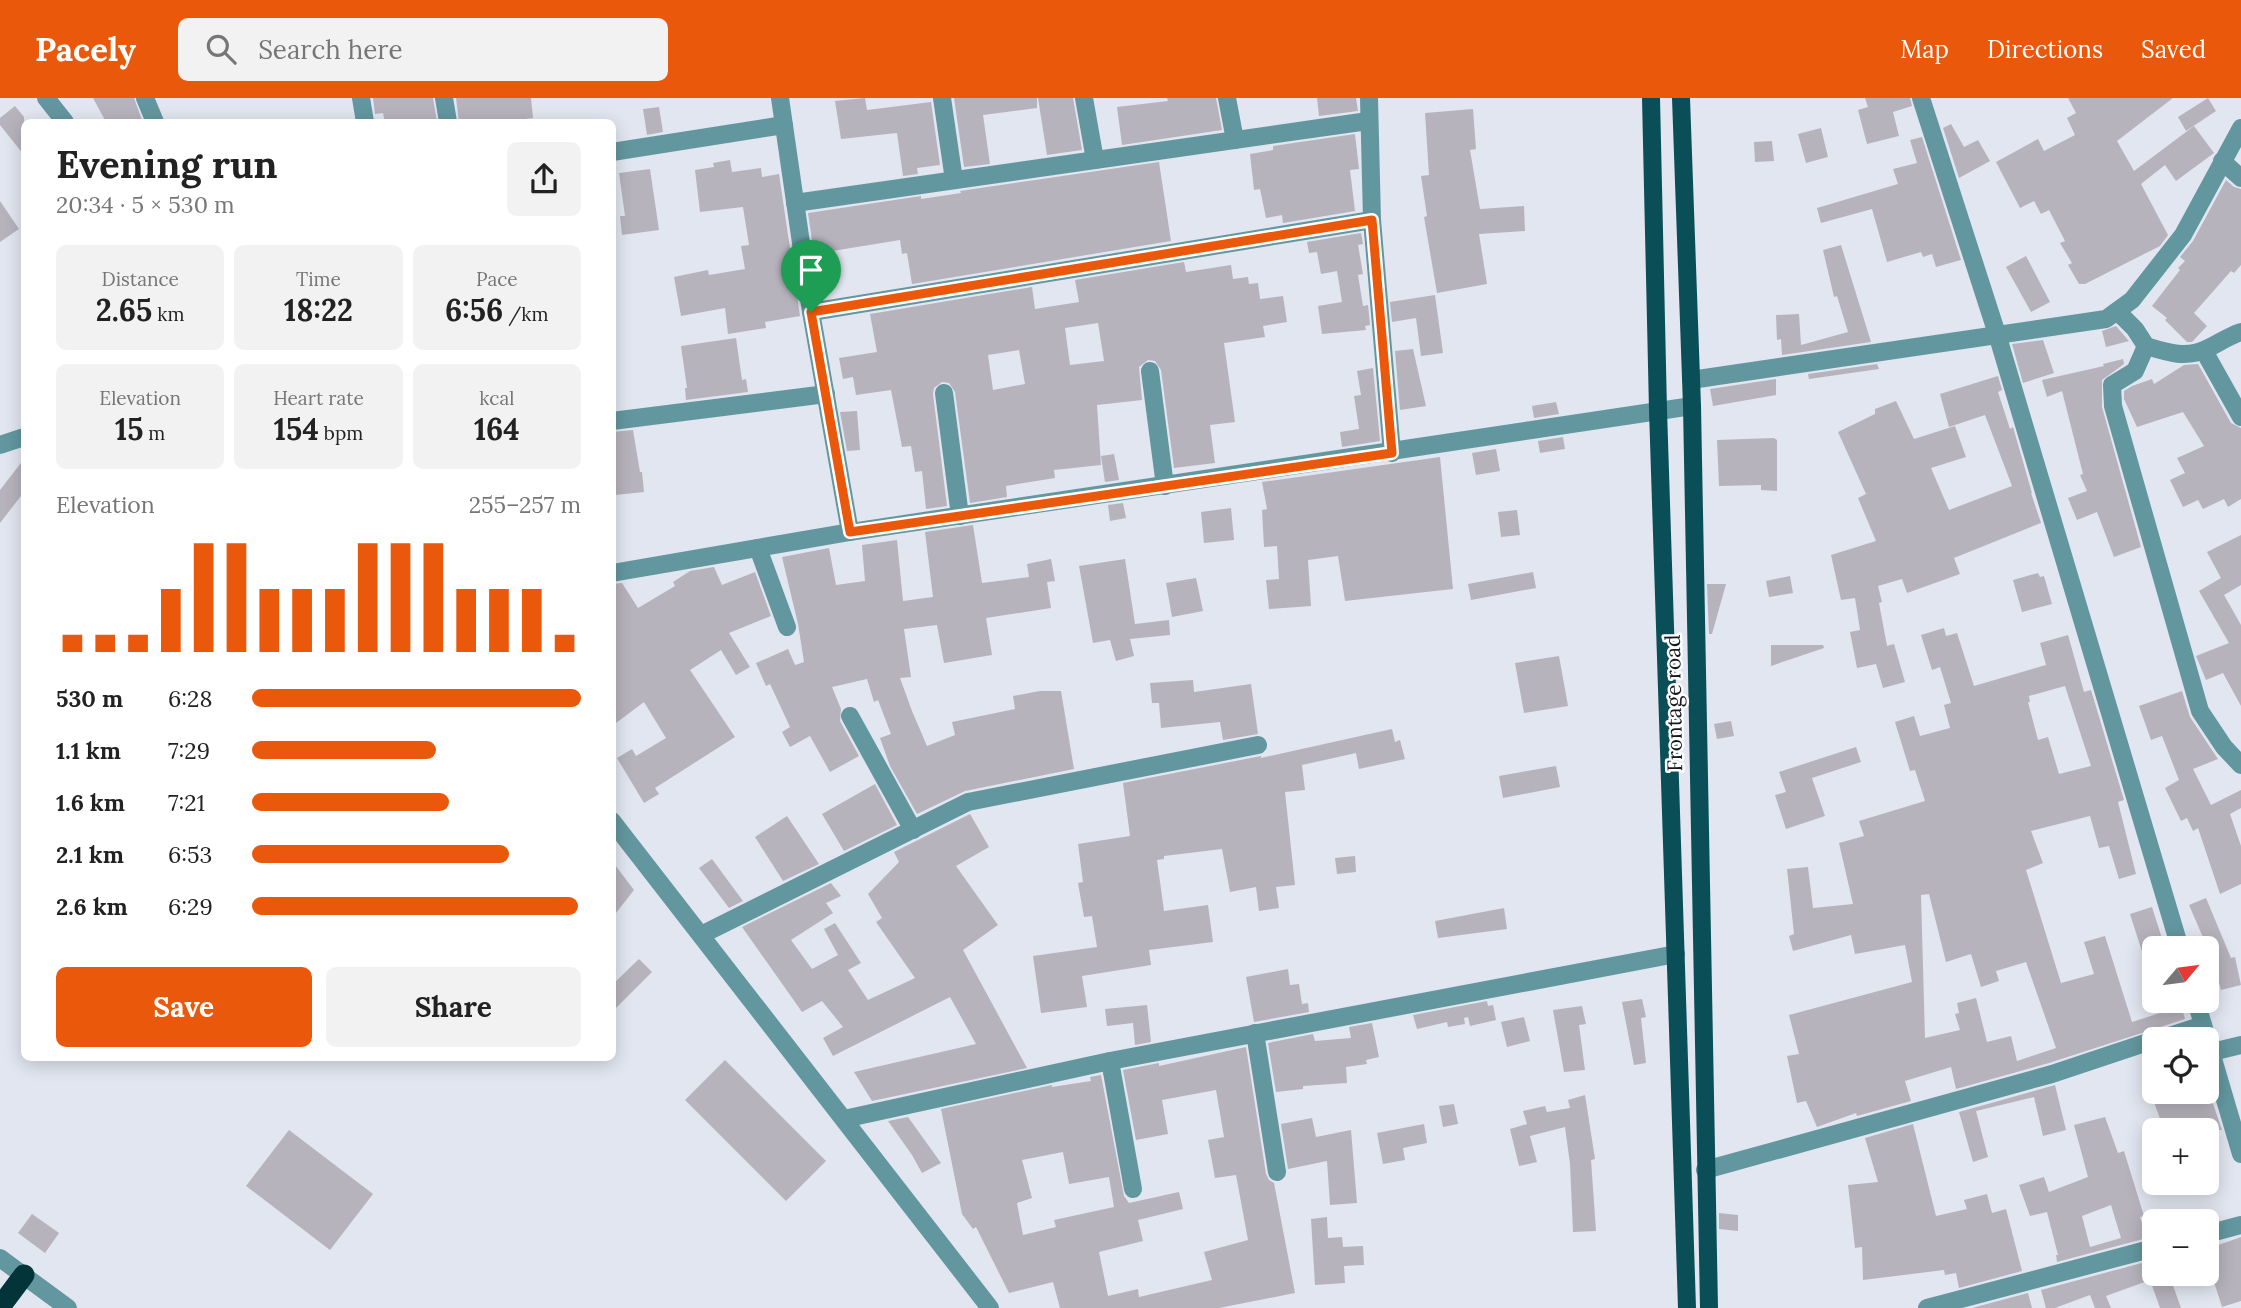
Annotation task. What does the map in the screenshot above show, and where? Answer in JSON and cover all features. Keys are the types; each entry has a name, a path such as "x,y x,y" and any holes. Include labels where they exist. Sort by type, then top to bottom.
{"highway":[{"path":"0,1307 24,1275"}],"main road":[{"path":"1651,98 1658,410 1687,1308"},
{"name":"Frontage road","path":"1681,98 1692,406 1709,1308"}],"street":[{"path":"46,98 63,119"},
{"path":"145,98 154,119"},
{"path":"361,98 364,119"},
{"path":"444,98 448,119"},
{"path":"780,98 811,312 850,532"},
{"path":"942,98 954,180"},
{"path":"1084,98 1095,160"},
{"path":"1227,98 1234,140"},
{"path":"1368,98 1372,220 1392,453"},
{"path":"1921,98 1997,334 2176,936"},
{"path":"795,203 1368,121"},
{"path":"616,151 784,125"},
{"path":"1691,380 2106,319 2132,300 2183,235 2241,128"},
{"path":"2222,161 2241,178"},
{"path":"811,312 1372,220"},
{"path":"2118,311 2146,346 2174,355 2204,351 2237,332"},
{"path":"2146,346 2135,371 2112,385 2113,406 2200,710 2224,747 2241,765"},
{"path":"2204,351 2241,417"},
{"path":"1150,371 1165,486"},
{"path":"944,393 960,516"},
{"path":"616,420 826,394"},
{"path":"616,572 850,532 1692,406"},
{"path":"0,445 21,437"},
{"path":"758,548 787,627"},
{"path":"850,716 913,830"},
{"path":"701,935 968,802 1258,745"},
{"path":"616,826 990,1308"},
{"path":"844,1119 1110,1061 1676,954"},
{"path":"2197,1027 2203,1025 2200,1013"},
{"path":"1255,1034 1277,1172"},
{"path":"1705,1170 2052,1074 2142,1045"},
{"path":"2219,1050 2241,1045"},
{"path":"1110,1061 1133,1189"},
{"path":"2219,1077 2241,1154"},
{"path":"2219,1231 2241,1225"},
{"path":"1927,1308 2142,1251"},
{"path":"0,1258 68,1308"}],"building":[{"path":"93,98 134,98 142,119 104,119"},
{"path":"373,98 433,98 436,119 384,119 383,113 375,114"},
{"path":"456,98 531,98 533,118 459,119"},
{"path":"865,98 867,110 931,102 940,165 917,168 918,174 903,176 897,133 841,139 835,101"},
{"path":"954,98 1037,98 1037,108 983,115 990,164 964,167"},
{"path":"1038,98 1073,98 1082,150 1047,155"},
{"path":"1167,98 1216,98 1222,130 1122,145 1117,107 1168,101"},
{"path":"1317,98 1356,98 1358,111 1319,116"},
{"path":"1865,98 1910,98 1912,106 1893,112 1899,136 1867,144 1858,110 1868,107"},
{"path":"2068,98 2173,98 2117,141 2134,171 2194,126 2214,153 2176,181 2165,165 2141,184 2168,235 2160,246 2085,284 2079,284 2068,265 2072,263 2060,243 2065,241 2049,210 2041,214 2034,201 2020,208 1996,162 2038,139 2044,151 2075,135 2067,118 2076,113"},
{"path":"2208,98 2216,111 2186,131 2178,117"},
{"path":"15,106 24,117 21,119 21,151 0,125 0,118"},
{"path":"659,107 663,132 647,135 643,109"},
{"path":"1473,109 1476,149 1470,150 1480,209 1524,206 1525,231 1479,234 1487,284 1437,293 1424,217 1427,216 1421,176 1429,175 1425,113"},
{"path":"1951,124 1964,147 1978,140 1990,161 1959,178 1943,128"},
{"path":"1821,128 1828,157 1806,163 1798,134"},
{"path":"1355,134 1359,169 1350,170 1355,211 1283,223 1282,215 1266,218 1260,189 1254,190 1250,154 1273,150 1273,146"},
{"path":"1922,137 1961,260 1936,267 1932,254 1923,257 1921,252 1887,262 1872,209 1821,223 1817,208 1898,184 1893,169 1917,163 1910,140"},
{"path":"1772,141 1774,161 1755,162 1754,142"},
{"path":"730,160 732,172 761,168 762,177 779,174 800,316 765,322 766,328 728,334 725,308 681,316 674,277 708,270 709,275 745,269 741,246 749,245 743,207 700,212 695,170 714,167 713,163"},
{"path":"1159,162 1171,241 912,284 907,253 902,254 900,240 814,254 808,213 921,196 921,199"},
{"path":"650,169 659,230 622,235 620,216 625,216 619,173"},
{"path":"2226,180 2241,189 2241,265 2234,273 2231,271 2194,313 2207,326 2192,342 2187,342 2165,320 2167,318 2152,306 2180,270 2178,268 2185,261 2180,257 2193,241"},
{"path":"0,201 19,229 0,242"},
{"path":"1361,233 1363,244 1358,245 1363,274 1358,275 1363,306 1368,305 1370,325 1365,326 1366,330 1322,334 1318,306 1342,302 1337,271 1321,274 1317,252 1309,253 1307,242"},
{"path":"1841,245 1871,342 1782,355 1781,339 1777,340 1776,315 1799,314 1801,345 1848,332 1837,296 1834,297 1823,250"},
{"path":"2026,256 2050,302 2031,312 2006,267"},
{"path":"1184,262 1186,272 1231,265 1233,279 1248,277 1249,284 1258,283 1260,299 1283,296 1287,322 1263,326 1265,337 1224,343 1235,422 1210,425 1215,463 1174,468 1161,370 1155,361 1148,360 1139,367 1142,400 1097,405 1101,465 1054,470 1055,478 1006,486 1007,497 970,503 955,392 949,383 942,382 934,388 933,394 947,506 926,509 922,471 915,472 911,446 902,447 891,390 856,395 853,377 843,379 839,358 877,352 870,314 1032,287 1035,309 1079,302 1075,280","holes":["1098,323 1104,361 1070,365 1065,328","1019,350 1025,384 993,390 988,355"]},
{"path":"1435,295 1443,353 1421,356 1416,318 1392,322 1390,302"},
{"path":"2116,326 2129,341 2106,347 2102,331"},
{"path":"736,338 742,380 746,379 748,392 686,400 687,388 681,346"},
{"path":"2043,340 2054,373 2023,383 2012,344"},
{"path":"1413,349 1426,406 1400,410 1395,351"},
{"path":"2123,359 2124,364 2102,380 2102,407 2141,547 2114,557 2097,512 2077,520 2068,498 2087,491 2080,475 2083,474 2062,391 2047,397 2042,380"},
{"path":"1877,364 1879,369 1809,379 1808,374"},
{"path":"2198,364 2231,423 2241,428 2241,499 2228,507 2224,499 2203,509 2198,500 2183,507 2170,480 2185,473 2177,458 2204,446 2183,412 2137,427 2124,399 2124,391 2132,386 2152,379 2154,384 2184,365"},
{"path":"1373,368 1380,441 1342,447 1340,432 1359,429 1354,396 1361,395 1357,371"},
{"path":"1998,376 2002,390 1998,392 2010,429 2013,427 2041,523 1954,558 1960,574 1907,593 1902,579 1878,586 1887,646 1894,644 1905,682 1883,688 1876,664 1857,668 1850,632 1860,630 1855,598 1841,600 1831,555 1876,541 1858,498 1866,494 1838,432 1875,414 1875,409 1896,401 1914,439 1955,426 1966,457 1931,468 1949,510 2012,486 1985,415 1949,427 1940,394"},
{"path":"1776,379 1776,395 1713,406 1710,389"},
{"path":"1556,402 1559,414 1534,418 1532,406"},
{"path":"857,411 860,450 847,451 840,412"},
{"path":"633,430 644,492 616,495 616,432"},
{"path":"1563,437 1565,449 1540,453 1538,441"},
{"path":"1717,440 1777,440 1777,491 1761,490 1761,485 1719,486"},
{"path":"1496,449 1500,471 1476,475 1472,453"},
{"path":"1114,454 1119,480 1105,482 1101,456"},
{"path":"1440,457 1453,589 1345,601 1338,556 1308,560 1311,606 1269,609 1266,580 1279,579 1277,546 1264,547 1262,510 1267,509 1262,482"},
{"path":"21,463 21,496 0,523 0,490"},
{"path":"1123,503 1126,518 1110,521 1108,505"},
{"path":"1231,508 1234,540 1204,543 1201,512"},
{"path":"1517,510 1520,535 1501,537 1498,512"},
{"path":"973,525 982,583 1029,577 1027,564 1051,559 1055,581 1047,582 1051,608 986,618 992,655 944,663 937,625 904,629 911,677 900,678 912,711 927,746 955,735 952,722 1015,709 1013,696 1040,691 1061,691 1074,769 965,791 917,814 890,766 880,738 891,734 878,700 874,702 867,679 832,687 841,709 840,721 859,756 830,772 810,736 790,747 782,732 790,727 770,684 766,686 756,663 788,649 795,665 804,662 782,557 829,548 836,585 865,581 862,545 897,540 903,601 933,597 925,532"},
{"path":"2241,535 2241,585 2224,595 2241,625 2241,706 2223,673 2206,680 2196,656 2229,643 2199,591 2221,578 2207,552"},
{"path":"1125,559 1135,624 1169,620 1170,635 1130,639 1134,656 1116,661 1110,640 1093,643 1079,566"},
{"path":"714,567 722,585 755,572 771,616 729,633 750,667 736,675 721,650 690,670 735,737 655,788 659,794 644,803 617,758 632,749 636,756 666,738 644,702 616,723 616,584 622,583 638,608 675,586 673,582 690,571"},
{"path":"1533,572 1536,588 1471,600 1468,584"},
{"path":"2038,573 2040,577 2044,576 2052,604 2022,612 2013,580"},
{"path":"1790,576 1793,593 1769,597 1766,581"},
{"path":"1196,578 1203,611 1172,617 1166,583"},
{"path":"1707,584 1726,584 1712,634 1709,634"},
{"path":"1944,628 1946,636 1957,633 1974,686 2046,665 2040,643 2068,635 2084,692 2091,690 2124,800 2118,802 2136,874 2119,879 2109,846 2099,848 2090,816 2031,831 2043,863 2026,870 2061,983 2094,974 2084,942 2105,936 2132,1022 2160,1013 2183,1013 2185,1019 2160,1027 2142,1027 2142,1033 1956,1089 1951,1067 1905,1081 1911,1101 1857,1116 1856,1113 1817,1127 1806,1101 1797,1103 1787,1056 1799,1054 1789,1015 1912,982 1905,945 1855,954 1851,935 1793,951 1789,936 1794,934 1787,869 1808,867 1813,908 1853,904 1839,843 1864,836 1859,821 1925,801 1915,770 1910,771 1895,722 1914,716 1920,736 1950,728 1944,705 1951,703 1940,667 1932,670 1921,635","holes":["2065,686 2091,766 2059,774 2048,737 2038,740 2028,702 2029,696","1929,894 1946,962 1971,954 1981,987 1999,981 1996,971 2026,962 2056,1048 2017,1061 2011,1036 1987,1042 1976,998 1957,1003 1959,1013 1955,1014 1960,1030 1925,1038 1921,895"]},
{"path":"1771,645 1823,645 1824,648 1771,666"},
{"path":"1559,656 1568,706 1524,713 1515,663"},
{"path":"1193,680 1194,692 1251,684 1258,734 1223,740 1220,722 1161,728 1159,703 1152,703 1150,683"},
{"path":"2182,691 2190,717 2218,759 2193,769 2211,805 2241,790 2241,808 2230,814 2241,846 2241,884 2220,894 2198,828 2193,831 2187,818 2181,821 2165,788 2179,780 2162,736 2151,740 2139,706"},
{"path":"1731,721 1734,736 1717,739 1714,724"},
{"path":"1392,729 1395,742 1400,740 1405,759 1359,769 1356,753 1302,765 1305,790 1285,792 1295,885 1276,887 1279,908 1259,911 1256,887 1230,892 1222,849 1164,856 1164,859 1157,860 1164,911 1208,905 1213,942 1149,950 1151,965 1082,976 1087,1007 1041,1013 1033,956 1097,947 1092,916 1084,917 1078,883 1083,882 1078,844 1130,836 1123,783 1261,758"},
{"path":"1856,747 1861,762 1812,778 1825,816 1786,829 1775,795 1786,792 1779,772"},
{"path":"1556,766 1560,787 1503,798 1499,776"},
{"path":"875,784 897,825 844,851 822,814"},
{"path":"970,814 989,847 956,866 998,925 963,950 1027,1068 872,1101 854,1072 976,1044 950,997 833,1056 823,1038 843,1027 822,1001 802,1012 742,927 831,883 841,896 826,903 833,913 791,940 812,969 838,955 824,929 835,923 861,963 848,970 868,1000 915,978 876,922 882,918 868,894 899,862 894,852"},
{"path":"787,816 819,864 783,881 755,837"},
{"path":"1355,856 1356,872 1337,874 1335,858"},
{"path":"712,859 743,901 729,908 699,868"},
{"path":"616,866 634,890 616,913"},
{"path":"2206,898 2231,958 2235,957 2241,985 2221,990 2219,936 2202,936 2189,905"},
{"path":"2152,907 2161,936 2142,936 2142,952 2130,914"},
{"path":"1504,908 1507,929 1438,938 1435,921"},
{"path":"639,959 652,972 616,1008 616,981"},
{"path":"1288,969 1290,985 1299,984 1302,1004 1308,1003 1309,1012 1254,1022 1246,977"},
{"path":"1642,999 1646,1017 1641,1018 1646,1063 1634,1065 1622,1002"},
{"path":"1487,1001 1488,1006 1493,1005 1496,1020 1470,1026 1468,1017 1464,1018 1465,1024 1448,1027 1447,1022 1417,1029 1413,1015"},
{"path":"1147,1005 1151,1042 1135,1045 1133,1023 1107,1026 1105,1009"},
{"path":"1582,1006 1586,1024 1579,1025 1585,1070 1564,1072 1553,1010"},
{"path":"1524,1017 1530,1041 1507,1047 1501,1022"},
{"path":"1372,1023 1379,1057 1366,1060 1367,1064 1346,1067 1347,1083 1303,1086 1303,1089 1276,1092 1268,1043 1313,1034 1315,1041 1351,1038 1349,1027"},
{"path":"1246,1047 1266,1174 1274,1183 1295,1293 1219,1308 1060,1308 1053,1282 1009,1293 976,1227 973,1229 962,1214 941,1109 1052,1085 1091,1081 1090,1077 1101,1075 1124,1196 1129,1203 1179,1192 1183,1209 1138,1220 1143,1241 1099,1252 1108,1296 1138,1289 1139,1297 1212,1280 1204,1252 1248,1240 1236,1175 1215,1178 1208,1140 1224,1137 1216,1090 1162,1100 1168,1134 1136,1140 1123,1070 1159,1063 1159,1066","holes":["1063,1152 1069,1184 1109,1177 1114,1207 1054,1220 1056,1227 1023,1235 1017,1203 1032,1198 1022,1160"]},
{"path":"725,1060 826,1161 786,1201 685,1100"},
{"path":"2055,1085 2066,1130 2043,1136 2034,1097 1976,1111 1988,1157 1973,1162 1959,1112"},
{"path":"1585,1095 1595,1159 1591,1160 1596,1231 1573,1232 1570,1164 1565,1127 1530,1136 1537,1162 1519,1166 1510,1129 1527,1124 1523,1111 1545,1106 1547,1112 1570,1108 1568,1100"},
{"path":"1454,1104 1458,1124 1443,1127 1439,1106"},
{"path":"2155,1104 2213,1104 2218,1118 2160,1118"},
{"path":"908,1117 941,1163 922,1173 888,1121"},
{"path":"2105,1117 2118,1153 2124,1151 2142,1210 2142,1239 2057,1262 2058,1255 2047,1212 2030,1216 2019,1185 2044,1177 2049,1192 2088,1177 2074,1125","holes":["2111,1205 2121,1238 2090,1247 2082,1216"]},
{"path":"1312,1118 1316,1137 1351,1130 1357,1203 1330,1205 1327,1161 1288,1169 1281,1124"},
{"path":"1424,1124 1427,1143 1403,1148 1405,1160 1383,1164 1377,1133"},
{"path":"1913,1124 1936,1216 1967,1209 1964,1200 1987,1194 1992,1213 2006,1209 2022,1271 1959,1288 1956,1273 1945,1275 1944,1270 1863,1280 1862,1247 1855,1248 1848,1185 1878,1182 1865,1138"},
{"path":"289,1130 373,1194 330,1250 246,1186"},
{"path":"1719,1213 1738,1215 1738,1231 1719,1229"},
{"path":"32,1214 59,1233 45,1253 18,1233"},
{"path":"1327,1217 1328,1238 1342,1237 1343,1247 1363,1246 1364,1265 1344,1266 1345,1283 1315,1285 1311,1219"},
{"path":"2241,1237 2241,1301 2222,1307 2215,1286 2219,1286 2219,1245"},
{"path":"2142,1263 2142,1283 2106,1296 2111,1308 2095,1308 2090,1295 2055,1308 2046,1308 2041,1290"},
{"path":"2152,1286 2173,1286 2181,1308 2160,1308"},
{"path":"2028,1293 2032,1308 1972,1308"}],"route":[{"path":"1372,220 1392,453 850,532 811,312 1372,220"}]}
